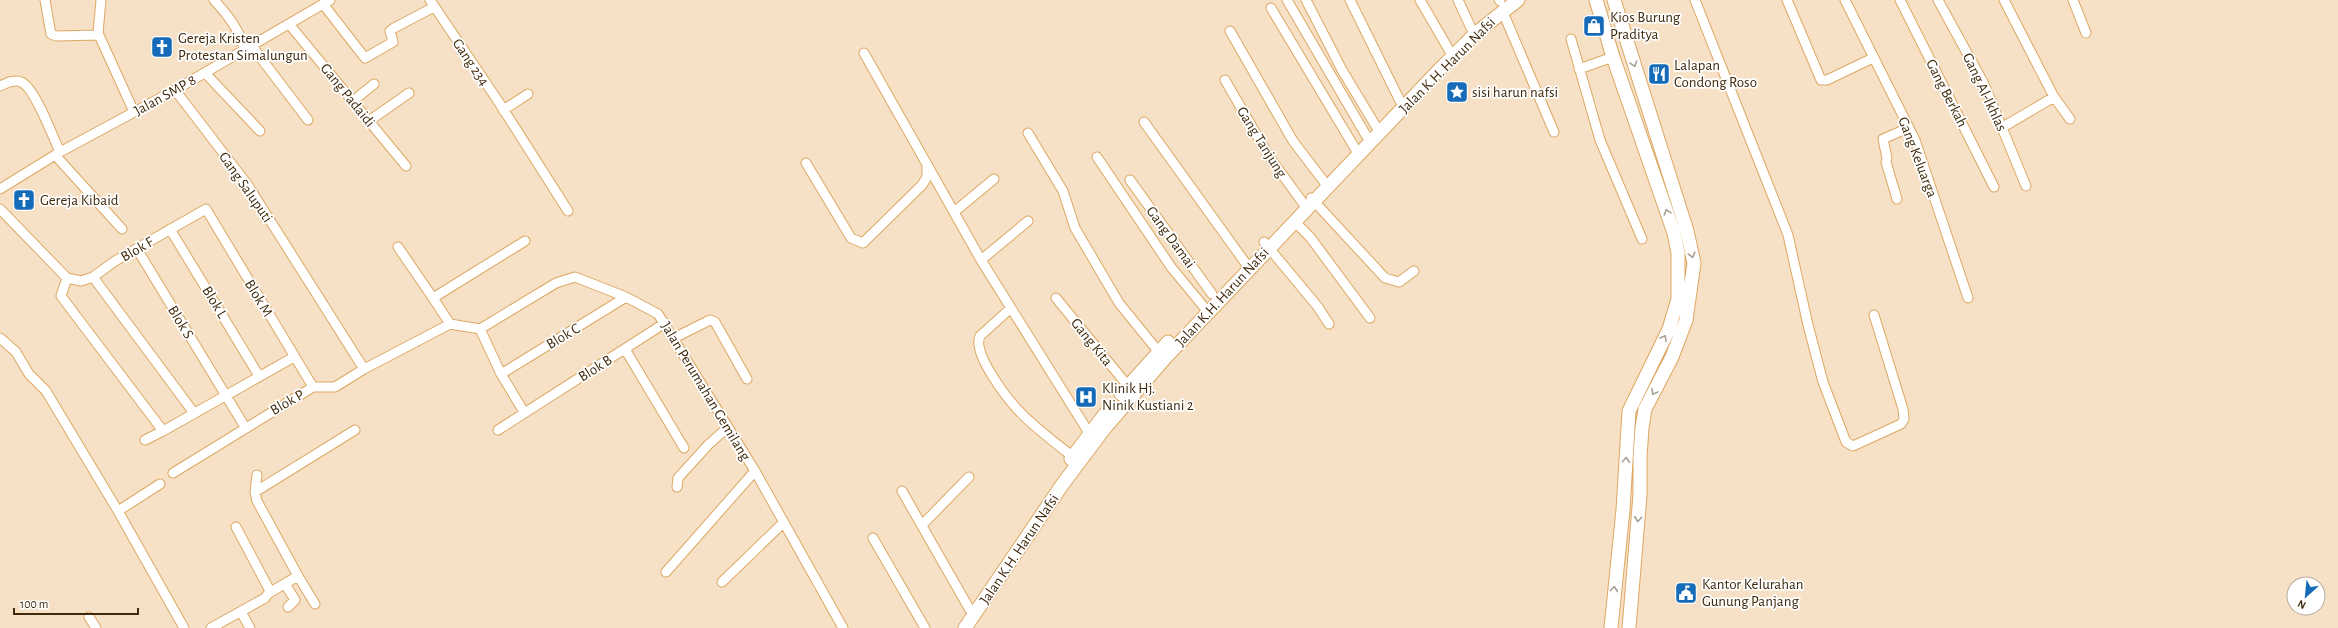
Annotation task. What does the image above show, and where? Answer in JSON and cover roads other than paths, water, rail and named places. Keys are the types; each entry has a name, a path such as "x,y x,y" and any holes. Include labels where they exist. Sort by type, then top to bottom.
{"main road":[{"name":"Jalan K.H. Harun Nafsi","path":"961,628 970,610 1064,474 1104,429 1162,355 1205,308 1374,133 1400,101 1471,28 1501,3 1518,0"},
{"path":"1596,0 1613,58 1674,233 1678,253 1678,299 1669,329 1629,411 1623,510 1611,628"},
{"path":"1614,0 1687,231 1694,263 1686,320 1672,357 1645,409 1640,457 1640,495 1629,628"},
{"name":"Jalan K.H. Harun Nafsi","path":"1266,245 1294,221 1309,201 1356,150 1476,33 1501,3"},
{"name":"Jalan K.H. Harun Nafsi","path":"1205,308 1212,294 1247,265"},
{"name":"Jalan K.H. Harun Nafsi","path":"965,628 1064,474 1072,456 1128,386 1162,355"}],"street":[{"path":"45,0 52,34 56,36 99,35"},
{"path":"214,0 227,15 248,47 308,120"},
{"path":"1287,0 1374,133"},
{"path":"1306,0 1374,133"},
{"path":"1350,0 1400,101"},
{"path":"1420,0 1449,50"},
{"path":"1458,0 1471,28"},
{"path":"1695,0 1788,235 1808,325 1823,382 1846,442 1853,446 1901,424 1904,419 1903,409 1874,315"},
{"path":"1787,0 1821,80 1827,80 1873,58"},
{"name":"Gang Keluarga","path":"1845,0 1915,140 1968,298"},
{"name":"Gang Berkah","path":"1900,0 1994,186"},
{"name":"Gang Al-Ikhlas","path":"1938,0 1984,84 2026,186"},
{"path":"2004,0 2054,97 2070,119"},
{"path":"2074,0 2086,33"},
{"path":"100,1 99,35 134,112"},
{"path":"326,2 363,57 368,57 391,44 394,40 390,31 432,3"},
{"name":"Jalan SMP 8","path":"0,189 58,154 205,73 326,2"},
{"name":"Gang 234","path":"432,3 568,211"},
{"path":"1501,3 1554,132"},
{"path":"1271,8 1356,150"},
{"name":"Gang Padaidi","path":"289,24 406,166"},
{"path":"1230,31 1293,141 1325,183"},
{"path":"1571,39 1600,140 1642,239"},
{"path":"864,53 981,260 1089,433"},
{"path":"1579,70 1613,58"},
{"path":"205,73 260,131"},
{"name":"Gang Tanjung","path":"1225,80 1270,158 1309,201 1385,278 1399,282 1414,271"},
{"path":"0,86 13,81 22,82 27,86 34,97 58,154 122,229"},
{"path":"353,101 374,84"},
{"name":"Gang Saluputi","path":"175,90 247,184 364,369"},
{"path":"369,121 409,93"},
{"path":"503,110 528,94"},
{"path":"2003,127 2054,97"},
{"path":"1144,122 1247,265"},
{"path":"1897,199 1886,162 1887,158 1883,139 1908,128"},
{"path":"1028,133 1063,191 1075,228 1119,303 1162,355"},
{"path":"1097,157 1171,267 1205,308"},
{"path":"806,163 851,238 863,243 922,185 927,177 927,163"},
{"path":"954,212 994,179"},
{"name":"Gang Damai","path":"1130,180 1212,294"},
{"path":"0,209 67,278 61,296 163,431"},
{"name":"Blok F","path":"67,278 81,281 93,276 115,261 206,209"},
{"name":"Blok M","path":"206,209 313,387"},
{"path":"981,260 1028,221"},
{"path":"1294,221 1330,262 1370,318"},
{"name":"Blok L","path":"170,229 260,376"},
{"path":"433,298 525,241"},
{"path":"1266,245 1318,307 1329,324"},
{"path":"398,246 450,324 480,329 501,374 524,412"},
{"name":"Blok S","path":"137,249 245,427"},
{"path":"93,276 194,413"},
{"name":"Jalan Perumahan Gemilang","path":"480,329 556,283 570,277 575,277 652,309 665,323 754,471 843,628"},
{"name":"Blok C","path":"501,374 626,298"},
{"name":"Gang Kita","path":"1056,298 1128,386"},
{"path":"1011,308 980,336 978,348 989,370 1018,410 1072,456"},
{"path":"674,338 704,322 710,320 715,322 747,378"},
{"name":"Blok B","path":"498,430 665,323"},
{"name":"Blok P","path":"173,473 245,427 313,387 335,387 364,369 450,324"},
{"path":"0,338 16,352 29,374 46,391 118,511 184,628"},
{"path":"625,350 684,448"},
{"path":"145,440 294,356"},
{"path":"676,487 678,478 708,445 724,423"},
{"path":"255,492 355,430"},
{"path":"666,572 754,471"},
{"path":"257,475 255,492 260,506 315,604"},
{"path":"922,525 969,477"},
{"path":"118,511 160,484"},
{"path":"902,491 970,610"},
{"path":"722,582 783,523"},
{"path":"236,527 267,583 269,593"},
{"path":"873,538 925,628"},
{"path":"211,628 265,598 269,593 298,576"},
{"path":"285,584 295,600 288,608"},
{"path":"241,612 250,628"},
{"path":"89,617 96,628"}],"place":[{"name":"Kios Burung Praditya","path":"1594,26"},
{"name":"Gereja Kristen Protestan Simalungun","path":"162,47"},
{"name":"Lalapan Condong Roso","path":"1659,74"},
{"name":"sisi harun nafsi","path":"1457,92"},
{"name":"Gereja Kibaid","path":"24,200"},
{"name":"Klinik Hj. Ninik Kustiani 2","path":"1086,397"},
{"name":"Kantor Kelurahan Gunung Panjang","path":"1686,593"}]}
